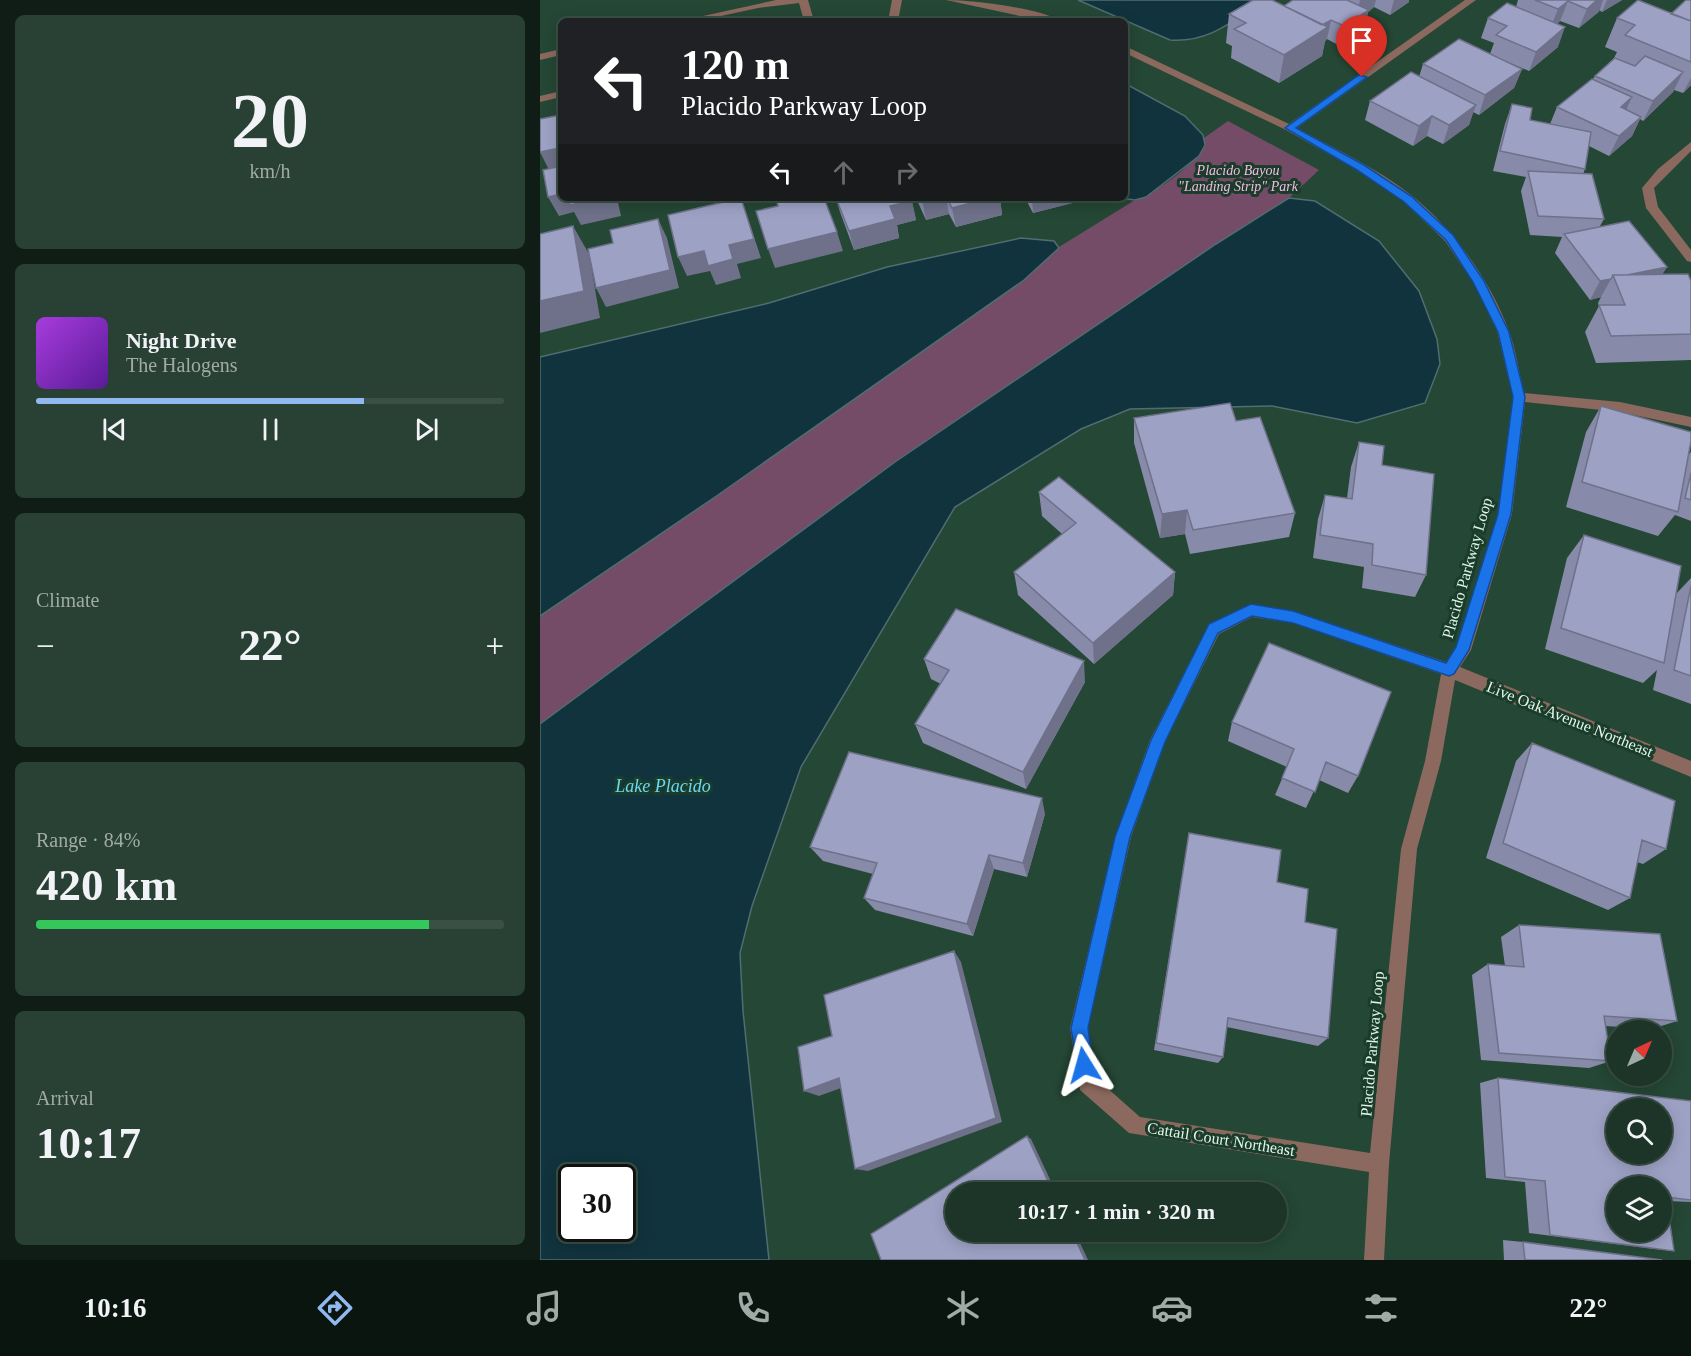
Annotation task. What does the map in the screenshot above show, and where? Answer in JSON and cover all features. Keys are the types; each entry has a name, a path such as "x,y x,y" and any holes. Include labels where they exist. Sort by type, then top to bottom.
{"street":[{"path":"697,18 721,12 802,0 808,18"},
{"path":"893,18 897,0"},
{"path":"951,0 998,7 1043,18"},
{"path":"1290,128 1471,0"},
{"name":"Placido Parkway Loop","path":"1128,50 1290,128 1407,198 1449,238 1478,281 1503,332 1519,397 1505,514 1462,650 1449,670 1433,761 1409,849 1379,1164 1374,1260"},
{"path":"540,57 558,53"},
{"name":"Placido Parkway Loop","path":"1128,58 1154,63"},
{"path":"540,99 558,95"},
{"path":"1691,145 1662,171 1648,188 1652,208 1691,258"},
{"path":"1519,397 1620,407 1691,422"},
{"name":"Cattail Court Northeast","path":"1379,1164 1136,1126 1087,1083 1079,1028 1122,837 1158,740 1214,629 1251,610 1293,617 1449,670"},
{"name":"Live Oak Avenue Northeast","path":"1449,670 1691,769"}],"green space":[{"name":"Placido Bayou \"Landing Strip\" Park","path":"1228,121 1319,170 1289,198 1216,244 540,724 540,616 715,497 1024,280 1059,247 1166,183 1197,155 1203,146 1204,138"}],"water":[{"path":"1078,0 1265,0 1220,29 1197,38 1184,40 1170,40 1128,22 1128,18 1119,18"},
{"path":"1128,85 1185,116 1203,135 1205,145 1199,156 1146,197 1128,199"},
{"name":"Lake Placido","path":"1289,198 1315,201 1379,241 1419,291 1437,339 1440,364 1425,403 1357,423 1272,406 1130,409 1081,429 955,507 801,767 752,906 740,953 743,1011 769,1260 540,1260 540,724 895,462 1216,244"},
{"path":"1021,238 1054,241 1059,248 1024,280 715,497 540,616 540,357 769,303 887,267"}],"building":[{"path":"1253,0 1272,0 1328,27 1284,55 1234,29 1246,23 1229,14"},
{"path":"1293,0 1347,0 1369,10 1344,26 1331,20 1322,25 1284,6"},
{"path":"1535,0 1597,0 1587,9 1568,1 1558,9"},
{"path":"1638,0 1691,21 1691,62 1625,35 1635,25 1617,18"},
{"path":"1686,0 1691,0 1691,21 1671,14"},
{"path":"1507,3 1565,27 1536,52 1496,35 1507,26 1488,18"},
{"path":"1459,39 1522,69 1485,95 1423,64"},
{"path":"1645,56 1683,72 1653,101 1595,76 1615,58 1635,66"},
{"path":"1411,72 1476,105 1449,125 1432,116 1419,126 1370,101"},
{"path":"1592,79 1632,97 1621,107 1641,117 1619,136 1557,107"},
{"path":"1512,104 1532,108 1530,120 1591,132 1585,169 1500,151"},
{"path":"558,116 558,148 540,152 540,119"},
{"path":"558,167 558,195 548,197 543,170"},
{"path":"1528,171 1592,174 1604,219 1538,216"},
{"path":"569,201 589,201 570,205"},
{"path":"728,201 742,201 754,239 729,245 733,259 708,266 704,251 678,257 668,215"},
{"path":"777,201 825,201 837,232 768,249 756,211 778,206"},
{"path":"837,201 912,201 890,206 895,219 849,231"},
{"path":"948,201 979,201 952,208"},
{"path":"658,219 670,270 596,288 588,249 613,243 610,230"},
{"path":"1629,221 1667,267 1627,275 1613,275 1611,279 1600,281 1564,234"},
{"path":"573,226 584,291 540,301 540,234"},
{"path":"1688,274 1691,281 1691,334 1611,336 1599,305 1625,305 1613,275"},
{"path":"1230,403 1236,421 1260,417 1295,513 1193,530 1187,510 1162,514 1134,418"},
{"path":"1601,406 1691,432 1678,512 1582,482"},
{"path":"1359,442 1384,446 1382,465 1434,474 1426,575 1372,565 1373,544 1320,535 1325,495 1352,499"},
{"path":"1691,473 1691,500 1685,498"},
{"path":"1059,477 1175,572 1093,643 1014,572 1076,523 1039,492"},
{"path":"1584,535 1681,566 1664,663 1561,628"},
{"path":"1691,586 1691,676 1674,670"},
{"path":"956,609 1084,661 1023,772 915,724 949,670 924,659"},
{"path":"1269,643 1391,692 1358,776 1326,762 1315,792 1282,778 1294,749 1232,722"},
{"path":"1532,743 1675,801 1666,849 1642,840 1630,898 1503,843"},
{"path":"849,752 1042,798 1023,863 989,855 967,924 864,898 877,863 810,847"},
{"path":"1189,833 1281,850 1277,882 1308,889 1305,922 1337,929 1328,1038 1228,1018 1223,1057 1156,1043"},
{"path":"1519,925 1660,934 1677,1021 1604,1016 1606,1061 1499,1053 1488,964 1524,967"},
{"path":"954,951 996,1118 855,1169 839,1078 804,1091 798,1047 832,1036 824,995"},
{"path":"1498,1078 1666,1098 1606,1098 1606,1164 1672,1164 1672,1099 1691,1101 1691,1200 1672,1198 1672,1176 1606,1176 1606,1242 1672,1242 1672,1238 1674,1251 1550,1235 1545,1181 1505,1177"},
{"path":"1027,1136 1048,1182 954,1182"},
{"path":"945,1188 945,1242 1077,1242 1085,1260 881,1260 871,1234"},
{"path":"1523,1242 1662,1260 1525,1260"}],"route":[{"path":"1084,1065 1079,1028 1122,837 1158,740 1214,629 1251,610 1293,617 1449,670 1462,650 1505,514 1519,397 1503,332 1478,281 1449,238 1407,198 1290,128 1362,77"}]}
